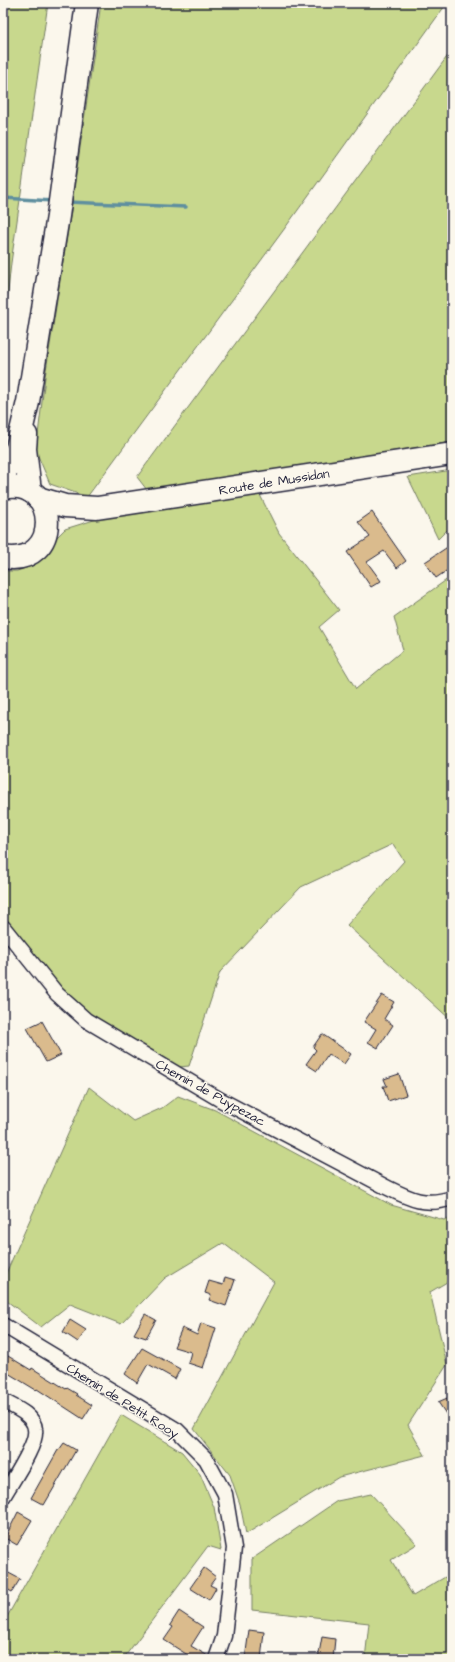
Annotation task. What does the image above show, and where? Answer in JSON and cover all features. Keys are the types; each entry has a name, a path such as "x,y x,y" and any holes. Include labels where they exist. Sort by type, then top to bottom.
{"main road":[{"path":"3,478 16,448 28,402 58,216 87,3"},
{"path":"3,557 11,559 24,557 34,551 43,541 47,529 47,516 44,506 34,494 25,449 28,402"},
{"name":"Route de Mussidan","path":"3,488 9,486 20,487 65,506 97,508 452,454"},
{"name":"Route de Mussidan","path":"45,535 66,520 97,508"}],"street":[{"name":"Chemin de Puypezac","path":"3,927 57,994 86,1020 125,1044 219,1099 409,1198 425,1203 438,1203 452,1198"},
{"name":"Chemin de Petit Rooy","path":"3,1325 177,1430 206,1459 225,1494 234,1548 224,1636 216,1659"},
{"path":"3,1401 30,1419 35,1429 32,1448 3,1497"}],"green space":[{"path":"7,3 48,3 11,263 3,339 3,19"},
{"path":"101,3 447,3 285,228 87,497 50,484 36,451 45,377"},
{"path":"452,50 452,442 147,490 137,477"},
{"path":"452,470 452,538 447,530 438,539 408,477"},
{"path":"260,495 279,533 339,610 319,627 356,689 403,650 394,617 452,576 452,1021 347,925 404,861 393,844 301,887 220,972 189,1066 180,1067 100,1022 62,990 3,916 3,571 17,571 35,565 52,542 65,529 110,515"},
{"path":"89,1087 133,1121 162,1108 178,1096 215,1110 391,1205 444,1220 452,1217 452,1279 430,1292 447,1365 408,1425 425,1455 339,1477 246,1534 240,1504 230,1475 194,1429 274,1282 223,1243 165,1278 121,1324 70,1304 41,1327 3,1298 3,1280"},
{"path":"121,1415 182,1452 200,1474 214,1507 221,1550 208,1546 123,1659 3,1659 3,1624"},
{"path":"371,1494 417,1544 391,1560 413,1596 452,1573 452,1659 365,1659 369,1623 252,1610 252,1559 337,1501"}],"building":[{"path":"372,512 406,561 397,568 384,551 367,562 381,581 371,587 347,552 370,537 358,522"},
{"path":"449,546 452,551 452,567 436,578 425,562"},
{"path":"382,995 394,1002 384,1019 393,1025 378,1048 368,1042 376,1029 364,1022"},
{"path":"42,1021 61,1055 46,1062 27,1028"},
{"path":"322,1034 351,1054 344,1064 328,1054 317,1071 306,1064 316,1050 313,1047"},
{"path":"399,1074 406,1095 388,1101 383,1086 387,1086 384,1079"},
{"path":"225,1277 235,1280 226,1306 209,1300 211,1295 205,1293 209,1281 223,1285"},
{"path":"145,1314 156,1320 146,1338 134,1334"},
{"path":"70,1320 86,1330 78,1342 63,1332"},
{"path":"201,1323 216,1328 203,1368 188,1363 191,1352 174,1347 182,1328 197,1335"},
{"path":"142,1348 180,1369 175,1379 148,1364 137,1383 125,1374"},
{"path":"3,1353 31,1370 32,1368 66,1389 67,1388 92,1405 83,1419 37,1389 36,1390 3,1370"},
{"path":"452,1396 452,1423 438,1402"},
{"path":"64,1443 76,1450 44,1505 31,1498 58,1450"},
{"path":"18,1512 32,1520 17,1545 5,1538"},
{"path":"204,1568 216,1577 210,1585 216,1588 209,1600 190,1588"},
{"path":"3,1570 20,1579 12,1592 3,1587"},
{"path":"179,1611 203,1627 191,1646 208,1656 208,1659 194,1659 164,1640 173,1627 170,1625"},
{"path":"249,1630 264,1632 261,1659 245,1659"},
{"path":"322,1637 335,1639 333,1659 318,1659"}],"waterway":[{"path":"3,198 53,201"},
{"path":"67,202 186,207"}]}
